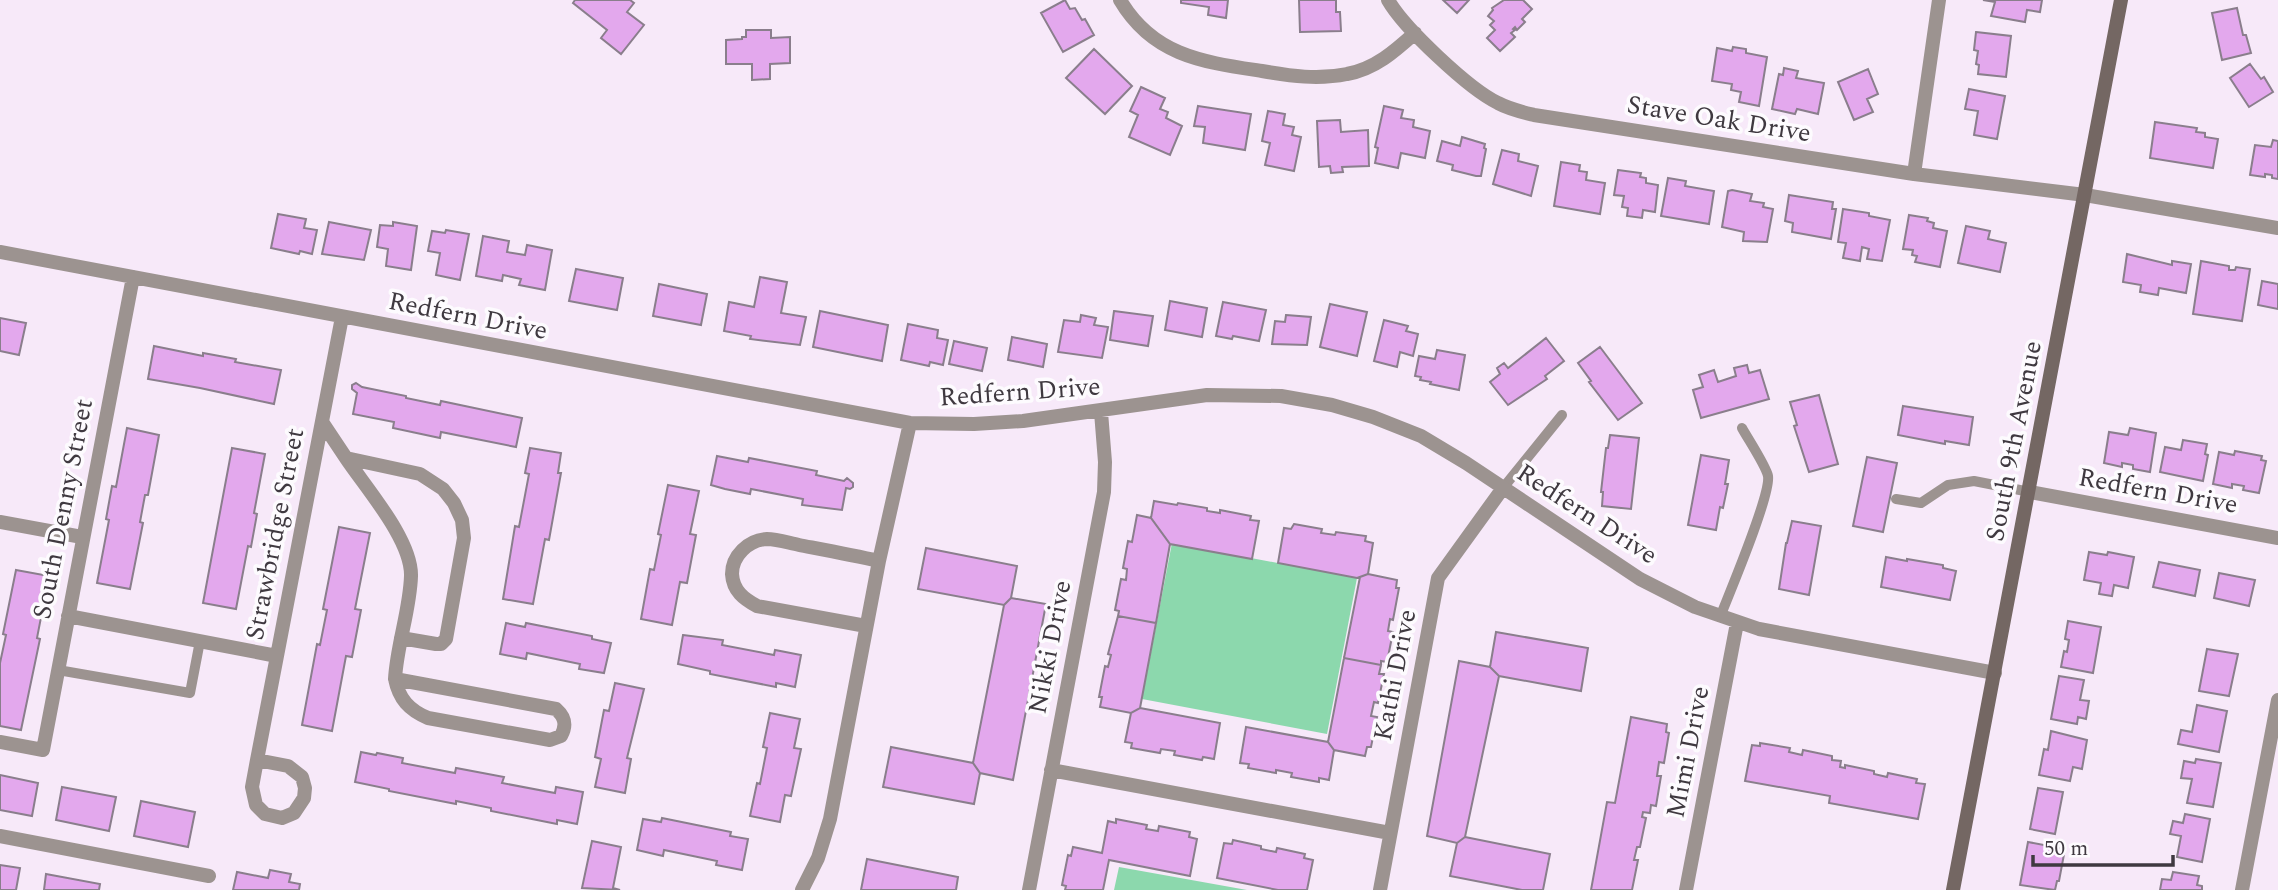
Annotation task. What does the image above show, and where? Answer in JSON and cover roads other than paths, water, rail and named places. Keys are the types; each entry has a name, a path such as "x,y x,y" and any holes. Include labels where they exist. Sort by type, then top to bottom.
{"street":[{"path":"1120,0 1132,18 1150,36 1179,54 1212,63 1305,78 1349,74 1374,65 1389,56 1415,33"},
{"name":"Stave Oak Drive","path":"1388,0 1415,33 1472,86 1497,103 1534,115 1914,174 2085,195 2278,228"},
{"path":"1914,174 1939,0"},
{"name":"South 9th Avenue","path":"1954,890 2121,0"},
{"name":"Redfern Drive","path":"0,252 910,423 1003,423 1207,396 1298,398 1340,407 1421,436 1640,579 1720,617 1787,635 1995,673"},
{"name":"South Denny Street","path":"0,742 43,750 133,277"},
{"name":"Strawbridge Street","path":"257,760 288,766 302,777 304,798 294,813 282,818 269,817 256,805 251,793 257,760 342,317"},
{"name":"Nikki Drive","path":"1029,890 1105,482 1101,412"},
{"path":"322,422 406,549 410,562 411,577 395,679 400,697 416,713 428,718 550,740 561,736 565,726 562,714 556,709 395,679"},
{"path":"802,890 818,858 828,829 879,561 910,423"},
{"path":"346,457 420,474 443,489 462,520 463,547 445,641 436,644 401,638"},
{"name":"Kathi Drive","path":"1380,890 1438,578 1503,488"},
{"name":"Redfern Drive","path":"2030,492 2278,538"},
{"path":"0,522 82,537"},
{"path":"866,626 757,606 744,599 736,589 732,577 733,567 747,545 767,539 879,561"},
{"path":"68,616 277,656"},
{"name":"Mimi Drive","path":"1685,890 1737,623"},
{"path":"2242,890 2278,700"},
{"path":"1051,770 1390,834"},
{"path":"0,836 209,876"}],"lane":[{"path":"1503,488 1562,415"},
{"path":"1720,617 1752,535 1768,477 1742,428"},
{"path":"1896,499 1921,503 1948,485 1974,481 2030,492"},
{"path":"58,670 190,692 200,641"}]}
